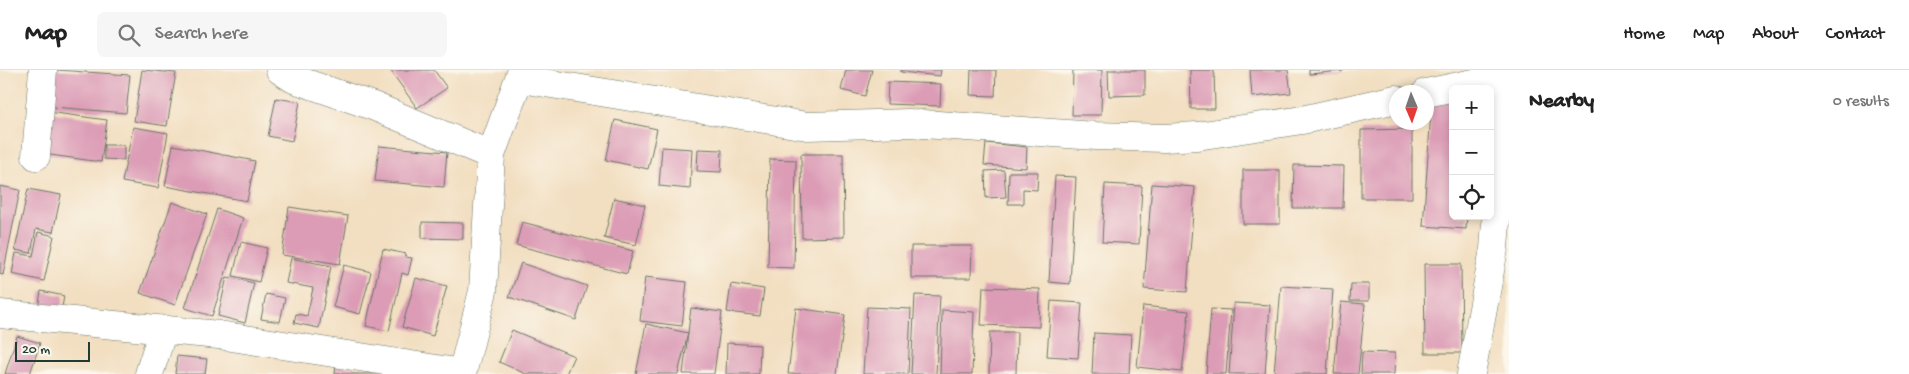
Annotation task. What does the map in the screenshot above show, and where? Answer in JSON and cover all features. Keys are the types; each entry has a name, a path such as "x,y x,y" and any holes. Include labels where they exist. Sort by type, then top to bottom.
{"street":[{"path":"36,156 43,70"},
{"path":"280,70 294,80 373,106 491,154"},
{"path":"1434,91 1507,73 1494,249 1471,374"},
{"path":"0,314 219,335 462,374 483,291 491,154 522,75 807,126 909,123 1116,137 1197,136 1272,126 1389,101"},
{"path":"149,374 163,330"}],"building":[{"path":"56,70 130,75 126,113 53,107"},
{"path":"142,70 176,73 167,126 134,121"},
{"path":"390,70 434,70 447,88 417,108"},
{"path":"846,70 872,70 865,96 841,90"},
{"path":"901,70 941,70 940,76 901,72"},
{"path":"971,70 996,70 995,96 970,95"},
{"path":"1073,70 1102,70 1101,115 1072,115"},
{"path":"1108,70 1145,70 1145,95 1109,96"},
{"path":"1190,70 1214,70 1215,109 1191,109"},
{"path":"1250,70 1288,70 1291,93 1252,97"},
{"path":"1309,70 1343,70 1343,71 1309,74"},
{"path":"888,82 941,84 940,106 887,104"},
{"path":"1434,97 1449,98 1449,220 1467,220 1466,229 1423,226 1430,130 1434,130"},
{"path":"276,98 300,102 292,141 268,136"},
{"path":"48,112 107,120 101,162 43,154"},
{"path":"615,120 657,129 648,169 606,160"},
{"path":"133,127 168,133 158,188 122,182"},
{"path":"1361,130 1412,130 1412,198 1361,198"},
{"path":"986,143 1027,147 1026,168 984,165"},
{"path":"104,145 124,145 124,160 104,159"},
{"path":"173,145 255,161 247,201 165,186"},
{"path":"379,146 447,152 444,187 375,181"},
{"path":"662,147 692,149 690,189 659,186"},
{"path":"698,149 722,150 721,172 697,171"},
{"path":"801,154 843,154 844,237 802,238"},
{"path":"770,159 796,160 794,268 768,267"},
{"path":"1294,165 1344,166 1343,208 1293,208"},
{"path":"1004,170 1006,197 986,198 985,171"},
{"path":"1243,170 1280,170 1280,224 1243,224"},
{"path":"1009,172 1038,172 1037,190 1023,189 1023,204 1008,204"},
{"path":"1055,176 1076,177 1070,284 1049,282"},
{"path":"1105,184 1142,186 1139,244 1102,242"},
{"path":"1152,184 1195,187 1187,292 1144,289"},
{"path":"0,186 20,190 3,275 0,274"},
{"path":"28,189 61,195 53,232 36,229 31,253 15,250"},
{"path":"614,198 645,205 636,245 604,238"},
{"path":"172,202 207,214 175,305 140,293"},
{"path":"289,207 348,216 340,264 282,255"},
{"path":"217,209 243,218 212,316 185,308"},
{"path":"422,222 463,223 463,239 422,238"},
{"path":"522,222 633,251 627,274 516,245"},
{"path":"38,232 54,236 44,281 12,274 16,253 33,256"},
{"path":"241,242 267,248 259,282 233,276"},
{"path":"911,246 972,246 971,278 911,278"},
{"path":"383,249 406,254 405,257 412,258 408,275 402,273 389,331 366,326"},
{"path":"291,258 331,266 319,328 294,323 296,314 307,316 313,288 286,283"},
{"path":"521,263 587,286 576,320 509,297"},
{"path":"1424,264 1461,264 1462,353 1425,353"},
{"path":"344,265 371,272 360,314 333,307"},
{"path":"227,277 254,283 245,323 218,316"},
{"path":"645,277 687,282 682,326 640,321"},
{"path":"416,278 447,286 433,336 402,327"},
{"path":"731,284 764,289 760,316 727,312"},
{"path":"1351,284 1369,284 1369,301 1350,301"},
{"path":"1281,286 1333,289 1327,374 1274,374"},
{"path":"983,287 1040,289 1039,327 981,325"},
{"path":"41,291 64,296 61,313 38,309"},
{"path":"266,294 285,298 280,322 261,319"},
{"path":"915,295 940,296 936,374 911,374"},
{"path":"1051,301 1082,303 1078,358 1047,356"},
{"path":"1341,302 1365,304 1358,374 1334,374"},
{"path":"1234,303 1270,305 1265,374 1229,374"},
{"path":"1143,306 1189,311 1182,372 1137,367"},
{"path":"867,307 911,309 908,374 863,374"},
{"path":"691,308 722,312 714,374 683,374"},
{"path":"796,308 845,315 837,374 788,374"},
{"path":"1211,309 1231,310 1226,374 1206,374"},
{"path":"942,310 974,312 972,374 940,374"},
{"path":"646,324 688,333 678,374 636,374"},
{"path":"512,330 574,356 566,374 526,374 499,362"},
{"path":"990,332 1017,332 1016,374 989,374"},
{"path":"1094,333 1131,335 1129,374 1092,374"},
{"path":"17,336 40,343 30,374 5,374"},
{"path":"727,343 760,345 759,374 726,374"},
{"path":"1362,352 1395,353 1394,374 1361,374"},
{"path":"177,356 207,359 205,374 175,374"},
{"path":"336,364 390,374 335,374"}]}
